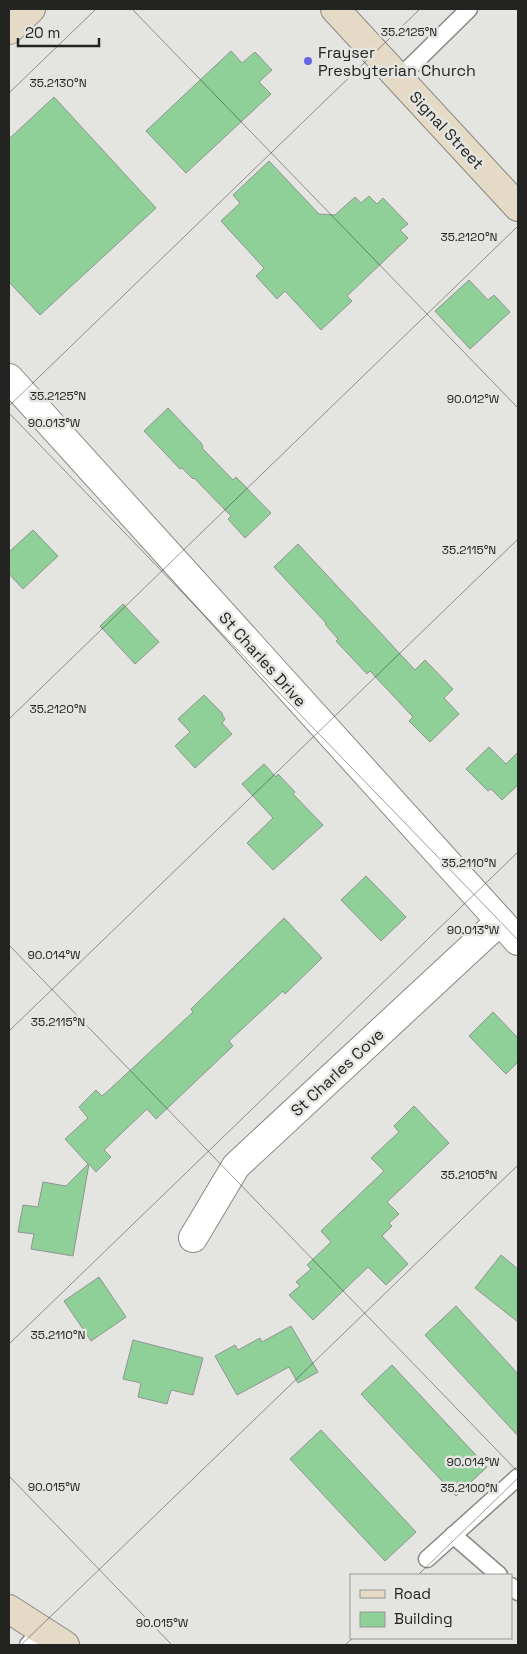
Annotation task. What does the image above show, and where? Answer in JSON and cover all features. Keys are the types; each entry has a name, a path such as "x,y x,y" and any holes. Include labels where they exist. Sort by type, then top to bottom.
{"street":[{"path":"9,30 31,9"},
{"name":"Signal Street","path":"335,9 518,207"},
{"name":"St Charles Drive","path":"9,378 518,941"},
{"name":"St Charles Cove","path":"193,1238 236,1166 500,921"},
{"path":"9,1609 35,1638 65,1645"}],"lane":[{"path":"399,78 469,9"},
{"path":"426,1559 518,1477"},
{"path":"453,1536 497,1574"}],"building":[{"path":"231,51 242,63 255,52 272,70 259,82 271,94 186,173 146,131"},
{"path":"54,97 156,208 40,315 9,282 9,139"},
{"path":"269,161 319,214 335,215 355,197 361,203 369,196 377,204 383,198 408,224 400,230 408,238 347,296 352,301 321,330 285,291 277,299 256,276 264,268 221,221 240,203 233,195"},
{"path":"469,280 488,300 494,295 510,312 470,349 435,311"},
{"path":"168,408 201,443 202,448 233,480 236,477 271,513 245,538 228,519 231,516 194,478 182,468 180,469 144,431"},
{"path":"33,530 58,556 23,589 9,574 9,552"},
{"path":"298,544 415,670 425,660 453,689 444,698 459,714 430,742 409,721 413,717 370,671 367,674 336,641 338,639 326,623 274,567"},
{"path":"123,604 159,642 135,664 100,626"},
{"path":"204,695 223,714 225,719 222,723 232,734 195,768 175,746 190,732 178,719"},
{"path":"489,747 506,764 518,752 518,785 502,800 491,789 488,791 466,769"},
{"path":"264,764 276,777 278,774 295,792 293,794 323,825 273,870 247,843 273,818 242,784"},
{"path":"366,876 406,917 381,941 341,900"},
{"path":"284,918 322,958 285,994 283,991 229,1041 233,1046 156,1119 147,1109 104,1150 111,1157 96,1172 89,1164 73,1256 31,1249 34,1234 18,1232 23,1205 38,1207 43,1182 66,1186 88,1164 65,1139 88,1118 79,1107 96,1090 102,1096 109,1090 193,1012 191,1009"},
{"path":"493,1012 518,1038 518,1062 506,1074 469,1036"},
{"path":"414,1106 449,1143 387,1202 399,1214 389,1223 392,1226 382,1236 408,1264 386,1285 368,1267 313,1320 289,1295 300,1286 296,1282 311,1269 307,1265 331,1242 321,1231 384,1171 371,1158 399,1132 394,1126"},
{"path":"501,1255 518,1269 518,1322 475,1288"},
{"path":"99,1277 126,1317 91,1341 64,1301"},
{"path":"456,1306 518,1374 518,1436 425,1335"},
{"path":"291,1326 318,1372 298,1383 289,1367 237,1395 215,1356 235,1345 238,1350 260,1338 262,1342"},
{"path":"133,1340 203,1358 193,1395 171,1390 167,1404 138,1397 141,1383 123,1379"},
{"path":"392,1365 487,1467 456,1496 361,1394"},
{"path":"321,1430 416,1532 385,1561 290,1459"}],"place":[{"name":"Frayser Presbyterian Church","path":"308,61"}]}
